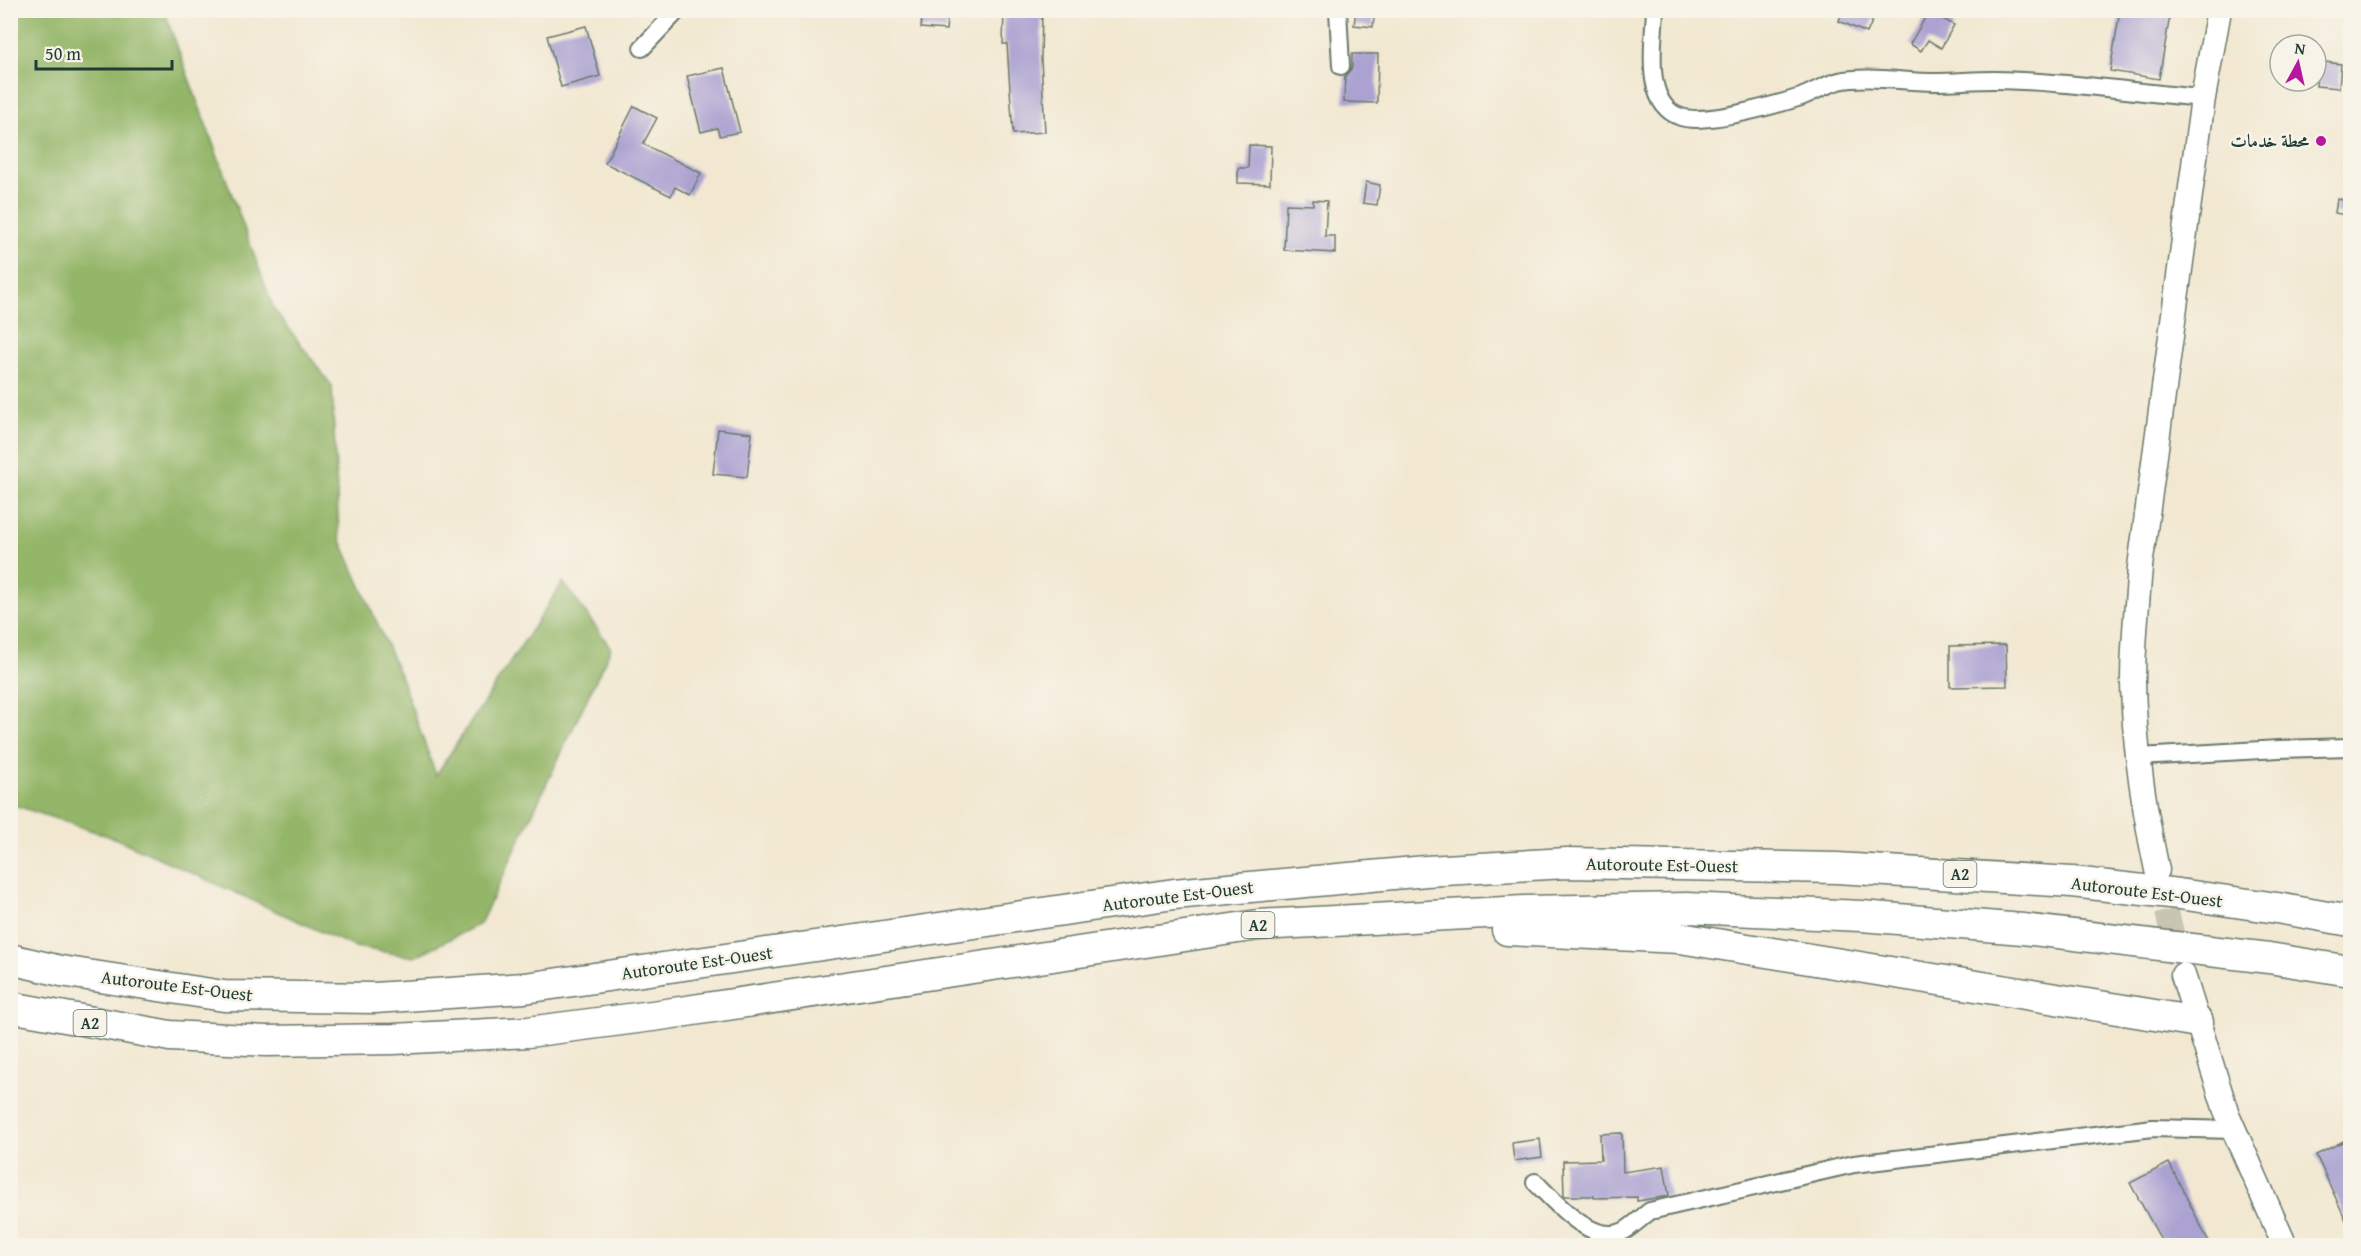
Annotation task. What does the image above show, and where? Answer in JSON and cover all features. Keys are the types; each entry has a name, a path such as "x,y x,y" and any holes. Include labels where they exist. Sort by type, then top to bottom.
{"highway":[{"name":"Autoroute Est-Ouest","path":"10,958 61,970 224,996 374,998 525,988 1174,894 1426,871 1567,863 1837,868 2072,882 2212,899 2350,921"},
{"name":"A2","path":"10,1007 170,1036 266,1041 394,1039 528,1032 660,1015 1258,925 1524,911 1687,908 1850,915 2011,928 2269,958 2350,971"},
{"path":"1348,921 1680,938 2198,1022"}],"main road":[{"path":"2157,870 2143,800 2133,683 2140,567 2203,98 2219,10"},
{"path":"2183,975 2234,1130 2285,1245"}],"street":[{"path":"642,48 678,10"},
{"path":"1338,10 1341,66"},
{"path":"1655,10 1652,77 1657,93 1666,108 1680,117 1704,119 1729,114 1801,97 1832,83 1853,80 1934,82 1995,80 2203,98"},
{"path":"2139,757 2279,748 2350,747"},
{"path":"1535,1182 1571,1219 1603,1233 1622,1232 1650,1211 1854,1164 2153,1128 2234,1130"}],"green space":[{"path":"11,10 164,11 274,309 332,386 339,536 400,675 436,775 563,582 611,648 480,924 414,957 355,947 117,839 11,804"}],"building":[{"path":"922,10 948,10 946,30 921,28"},
{"path":"1004,10 1042,10 1041,59 1045,132 1013,134 1007,44 1003,44"},
{"path":"1356,10 1375,10 1373,27 1354,25"},
{"path":"1843,10 1877,10 1867,33 1839,21"},
{"path":"2120,10 2171,10 2159,79 2110,71"},
{"path":"1929,11 1954,25 1941,48 1928,40 1921,51 1910,44"},
{"path":"586,26 600,76 561,87 547,36"},
{"path":"1352,54 1378,54 1377,103 1344,102 1345,76 1352,68"},
{"path":"2328,62 2341,64 2339,88 2328,87"},
{"path":"724,68 740,132 720,136 717,128 701,132 687,76"},
{"path":"634,106 657,118 643,144 701,173 690,195 675,187 671,196 605,163"},
{"path":"1249,145 1271,146 1270,184 1238,183 1238,168 1248,168"},
{"path":"1366,182 1380,185 1377,205 1363,203"},
{"path":"2337,199 2350,201 2350,216 2335,213"},
{"path":"1313,200 1327,201 1325,236 1335,236 1335,253 1284,250 1286,204 1313,205"},
{"path":"718,429 752,433 747,477 713,474"},
{"path":"2006,645 2007,686 1950,687 1950,646"},
{"path":"1622,1133 1623,1172 1664,1166 1669,1196 1637,1201 1637,1197 1564,1196 1563,1161 1601,1160 1600,1134"},
{"path":"2350,1138 2350,1229 2316,1155"},
{"path":"1540,1139 1542,1157 1514,1161 1512,1143"},
{"path":"2169,1163 2211,1245 2164,1245 2130,1183"}],"tunnel":[{"path":"2158,876 2179,961"}],"place":[{"name":"محطة خدمات","path":"2321,141"}]}
